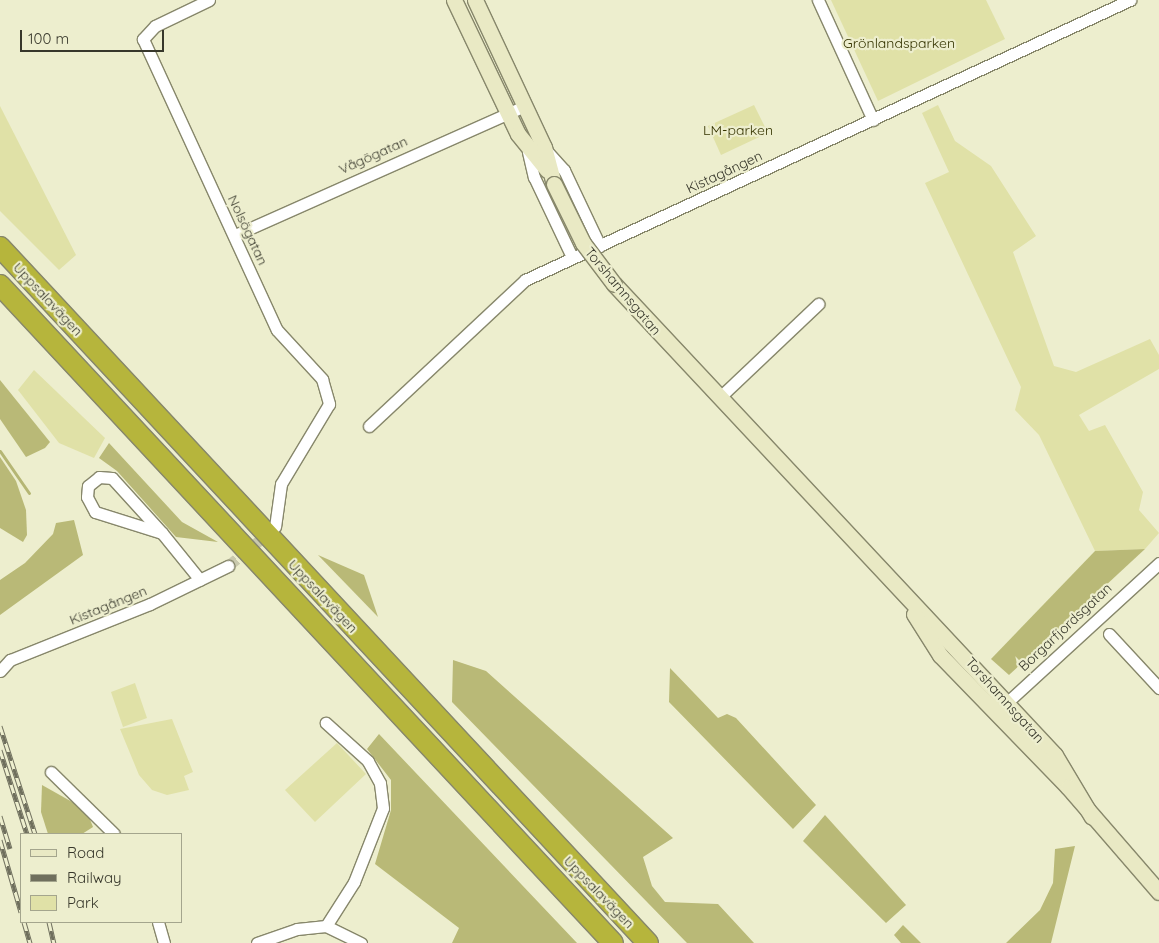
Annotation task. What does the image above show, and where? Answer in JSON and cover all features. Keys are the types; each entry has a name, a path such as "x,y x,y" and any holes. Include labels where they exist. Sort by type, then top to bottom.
{"highway":[{"name":"Uppsalavägen","path":"0,247 648,943"},
{"name":"Uppsalavägen","path":"0,285 613,943"},
{"path":"0,302 84,376"}],"street":[{"name":"Nolsögatan","path":"209,0 155,26 143,39 277,330 322,379 329,404 320,424 291,462 281,484 275,527"},
{"name":"Torshamnsgatan","path":"454,0 528,152 550,177 583,243 614,284 903,596 1007,702 1070,772 1092,817"},
{"name":"Torshamnsgatan","path":"475,0 544,147 550,177"},
{"path":"818,0 873,120"},
{"name":"Kistagången","path":"369,426 514,289 572,257 600,246 1130,0"},
{"name":"Vågögatan","path":"234,236 507,112 525,106"},
{"name":"Torshamnsgatan","path":"544,147 564,170 600,246"},
{"name":"Torshamnsgatan","path":"528,152 534,176 572,257"},
{"path":"719,398 818,304"},
{"path":"162,533 96,512 87,497 88,486 99,477 112,478 162,533 200,580"},
{"name":"Borgarfjordsgatan","path":"994,715 1159,563"},
{"name":"Kistagången","path":"0,671 10,660 200,580 228,566"},
{"name":"Torshamnsgatan","path":"903,596 940,655 994,715 1092,817 1159,892"},
{"path":"1109,634 1159,688"},
{"path":"326,724 368,761 380,783 382,808 354,882 326,926"},
{"path":"51,772 113,833"},
{"path":"158,923 164,943"},
{"path":"257,943 297,929 326,926 361,943"}],"green space":[{"name":"Grönlandsparken","path":"831,0 986,0 1005,39 878,101"},
{"name":"LM-parken","path":"754,105 768,133 721,155 708,126"},
{"path":"938,105 955,141 991,166 1036,236 1013,252 1054,366 1076,372 1150,339 1159,355 1159,369 1079,415 1089,431 1105,425 1143,492 1139,510 1159,533 1145,549 1095,551 1039,435 1015,410 1021,387 925,183 949,172 922,113"},
{"path":"0,106 76,255 59,270 0,211"},
{"path":"34,370 105,438 94,458 59,443 18,390"},
{"path":"135,683 147,718 123,727 111,692"},
{"path":"172,719 193,772 184,776 189,790 167,795 152,790 139,775 120,729"},
{"path":"337,743 366,774 315,822 285,790"}],"shaded area":[{"path":"0,380 50,442 45,448 26,457 0,419"},
{"path":"109,443 182,522 218,542 176,537 117,471 99,458"},
{"path":"0,457 16,481 26,510 27,535 23,542 0,528"},
{"path":"74,520 83,555 0,615 0,580 25,563 53,534 56,523"},
{"path":"1145,549 1009,675 991,659 1095,551"},
{"path":"318,555 364,575 378,617"},
{"path":"453,660 486,671 673,838 643,857 652,886 665,902 718,904 754,943 687,943 452,702"},
{"path":"670,668 718,718 727,714 736,718 816,805 793,829 669,702"},
{"path":"379,734 577,943 452,943 459,928 375,864 391,810 391,780 367,749"},
{"path":"42,785 74,803 89,817 93,827 84,833 48,833 41,812"},
{"path":"825,815 906,905 886,923 803,841"},
{"path":"1075,846 1051,943 1006,943 1040,910 1053,883 1055,849"},
{"path":"903,925 921,943 901,943 894,935"}],"waterway":[{"path":"0,451 29,493"}],"tunnel":[{"path":"228,566 271,531"}],"railway":[{"path":"0,726 35,833"},
{"path":"0,750 27,833"},
{"path":"0,816 10,849"},
{"path":"0,840 20,909"},
{"path":"24,923 30,943"},
{"path":"49,923 54,943"}]}
